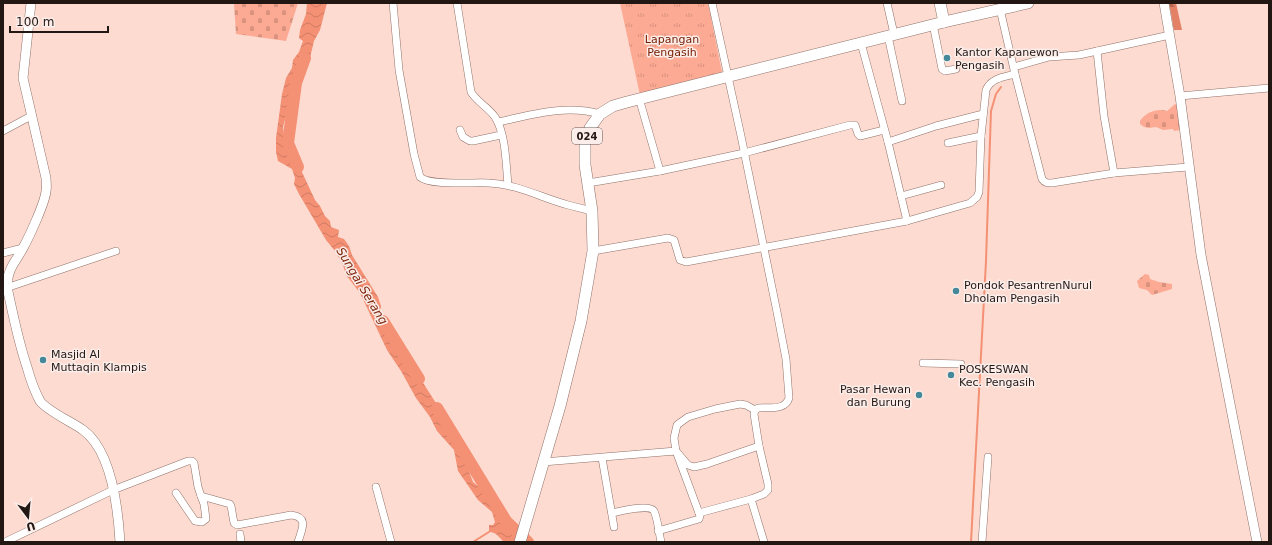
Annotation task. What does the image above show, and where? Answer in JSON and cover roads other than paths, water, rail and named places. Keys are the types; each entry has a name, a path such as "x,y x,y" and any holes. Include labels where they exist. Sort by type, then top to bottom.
{"main road":[{"path":"940,3 944,22 1028,3"},
{"name":"024","path":"520,542 560,406 581,321 593,251 592,211 585,165 585,143 590,128 600,114 613,106 639,98 944,22"}],"street":[{"path":"31,3 23,78 46,178 46,191 44,201 23,248 9,270 5,288 22,351 36,394 42,402 84,430 99,448 103,456 113,490 118,515 120,542"},
{"path":"392,3 399,70 414,154 420,177 426,181 508,185 592,211"},
{"path":"457,3 471,92 476,99 490,111 498,122 502,135 508,185"},
{"path":"712,3 786,358 789,398 787,402 782,406 758,408 755,410"},
{"path":"887,3 902,101"},
{"path":"1164,3 1180,96 1188,167 1202,255 1257,542"},
{"path":"1000,9 1014,71 1044,182 1052,184 1114,173 1188,167"},
{"path":"933,24 942,69 945,71 956,70"},
{"path":"593,251 668,238 674,240 680,260 686,262 907,220 970,203 977,197 979,192 981,136 985,95 988,85 992,81 1049,57 1079,55 1170,35"},
{"path":"860,43 888,142 907,220"},
{"path":"1097,51 1104,116 1114,173"},
{"path":"1180,96 1269,88"},
{"path":"639,98 660,171"},
{"path":"498,122 546,112 572,109 588,110 600,114"},
{"path":"888,142 936,126 983,114"},
{"path":"3,131 31,116"},
{"path":"588,183 660,171 744,153 853,124 855,125 860,136 884,130"},
{"path":"460,130 463,138 470,141 502,135"},
{"path":"948,143 981,136"},
{"path":"901,196 941,185"},
{"path":"3,253 23,248"},
{"path":"5,288 116,251"},
{"path":"923,363 961,364"},
{"path":"658,531 699,519 700,516 676,451 674,438 677,425 684,419 699,414 740,404 746,405 755,410"},
{"path":"698,513 751,499 764,494 768,490 754,419 755,410"},
{"path":"676,451 688,465 694,467 759,446"},
{"path":"543,462 676,451"},
{"path":"982,542 988,457"},
{"path":"602,458 614,528"},
{"path":"5,542 113,490 188,461 192,461 194,463 197,483 206,514 206,519 202,522 192,519 176,493"},
{"path":"376,487 391,542"},
{"path":"201,496 230,504 234,523 237,525 291,515 302,518 303,524 298,542"},
{"path":"751,499 764,542"},
{"path":"612,513 651,508 654,510 661,542"},
{"path":"240,534 241,542"}],"water":[{"path":"307,3 327,3 320,30 314,41 308,66 306,64 292,81 283,127 285,144 296,156 315,200 330,221 331,227 339,230 338,237 344,239 349,246 352,255 378,297 381,306 380,311 387,318 393,338 404,360 413,367 441,411 452,443 466,464 473,482 485,492 493,508 500,516 509,521 520,542 504,542 496,534 489,531 489,525 493,525 495,522 492,512 478,500 458,471 454,450 437,431 430,417 416,398 387,350 360,293 346,275 343,265 335,251 326,240 299,194 294,184 295,178 292,169 278,161 276,152 276,138 282,94 286,78 292,68 293,60 299,52 303,41 299,38 300,30 306,14"}],"waterway":[{"name":"Sungai Serang","path":"298,167 288,143 296,83 305,58"},
{"path":"971,542 986,261 991,111 996,94 1001,87"},
{"name":"Sungai Serang","path":"383,321 419,379"},
{"name":"Sungai Serang","path":"437,408 506,521 528,542"},
{"path":"473,542 492,530"}],"place":[{"name":"Kantor Kapanewon Pengasih","path":"947,58"},
{"name":"Pondok PesantrenNurul Dholam Pengasih","path":"956,291"},
{"name":"Masjid Al Muttaqin Klampis","path":"43,360"},
{"name":"POSKESWAN Kec. Pengasih","path":"951,375"},
{"name":"Pasar Hewan dan Burung","path":"919,395"}],"park label":[{"name":"Lapangan Pengasih","path":"672,45"}]}
